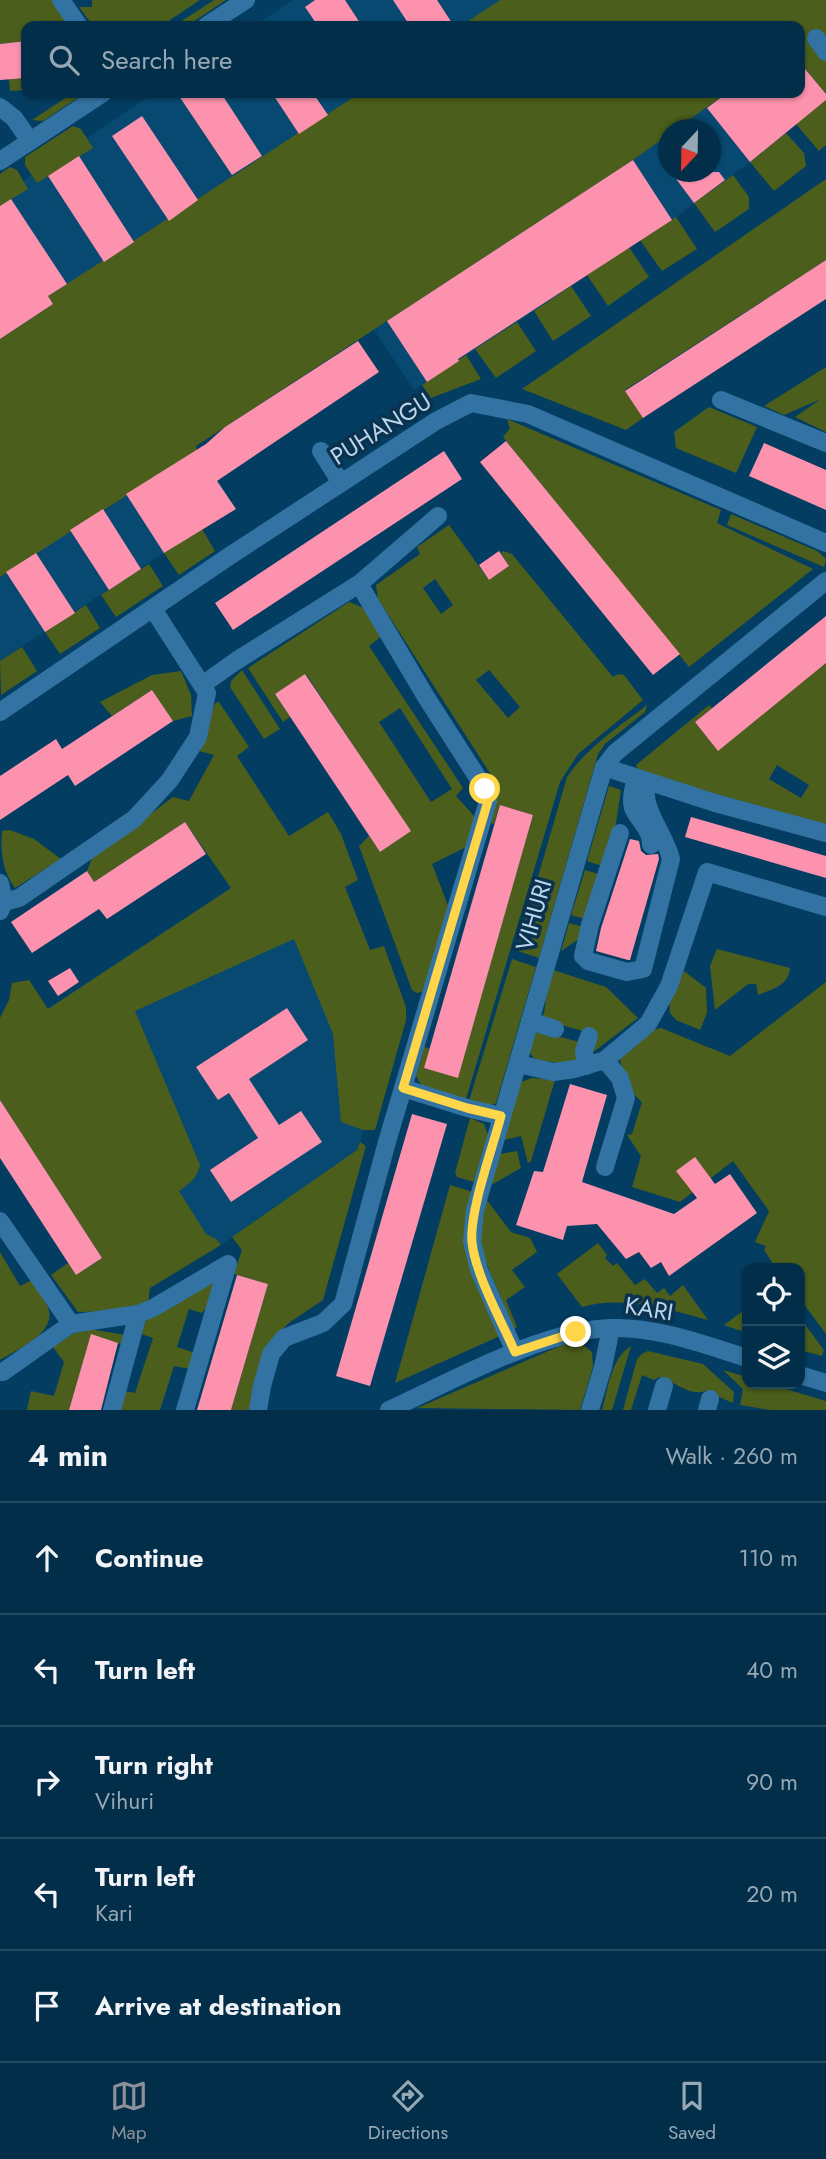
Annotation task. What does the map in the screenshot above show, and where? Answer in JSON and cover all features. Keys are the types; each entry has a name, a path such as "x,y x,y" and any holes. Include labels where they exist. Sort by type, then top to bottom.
{"street":[{"path":"61,0 76,21"},
{"path":"214,21 246,0"},
{"path":"0,161 95,98"},
{"path":"0,107 14,118 30,141"},
{"path":"721,400 826,443"},
{"name":"PUHANGU","path":"0,712 228,556 436,421 471,403 528,414 826,543"},
{"path":"321,451 341,483"},
{"path":"202,685 359,584 438,516"},
{"name":"VIHURI","path":"515,1352 479,1270 472,1241 475,1210 604,767 615,753 826,581"},
{"path":"258,1410 271,1354 284,1338 323,1322 343,1304 403,1088 488,801 485,789 359,584"},
{"path":"0,883 2,906 19,898 134,819 170,780 198,737 207,693 153,609"},
{"path":"604,767 826,833"},
{"path":"642,780 632,797 634,808 649,832 651,845"},
{"path":"620,833 590,925 583,956 588,961 627,972 643,969 671,859 667,843 645,802 642,780"},
{"path":"575,862 607,871"},
{"path":"519,1064 553,1072 586,1066 605,1060 648,1024 669,986 707,872 826,907"},
{"path":"559,917 590,925"},
{"path":"530,1021 555,1029"},
{"path":"586,1066 584,1051 589,1036"},
{"path":"605,1060 620,1078 626,1098 605,1167"},
{"path":"403,1088 501,1116"},
{"path":"0,1221 71,1324"},
{"path":"0,1372 71,1324 138,1314 228,1264 185,1410"},
{"path":"112,1410 138,1314"},
{"path":"590,1410 611,1328"},
{"name":"KARI","path":"389,1410 515,1352 576,1332 611,1328 661,1334 742,1357"},
{"path":"805,1377 826,1383"},
{"path":"657,1410 664,1385"}],"shaded area":[{"path":"293,0 544,0 512,21 262,21"},
{"path":"805,52 826,100 750,162 672,220 414,390 374,330 658,142 658,182 721,182 721,119 690,119 720,98 805,98"},
{"path":"147,98 396,98 0,361 0,196"},
{"path":"204,458 236,509 0,661 0,576 126,494"},
{"path":"311,835 386,1042 358,1150 211,1252 47,1009"}],"green space":[{"path":"0,0 53,0 68,21 21,21 21,42 0,44"},
{"path":"92,0 200,0 168,21 89,21 79,7 92,7"},
{"path":"214,0 226,0 194,21 182,21"},
{"path":"500,0 826,0 826,94 805,69 805,21 468,21"},
{"path":"21,78 21,90 10,91 9,79"},
{"path":"65,98 78,98 43,121 32,120"},
{"path":"352,98 720,98 690,119 658,119 658,142 633,160 196,446 197,450 0,577 0,339 53,304 48,296"},
{"path":"826,100 826,145 819,151 796,124"},
{"path":"73,126 81,129 93,148 37,183 25,165 25,157"},
{"path":"786,133 804,153 806,166 774,191 750,162"},
{"path":"10,167 17,170 28,189 0,206 0,174"},
{"path":"733,175 749,197 749,209 715,232 694,203"},
{"path":"826,179 826,260 625,390 643,418 626,430 522,389"},
{"path":"676,217 697,249 662,271 640,240"},
{"path":"629,247 649,277 608,306 587,275"},
{"path":"571,286 591,316 553,341 534,311"},
{"path":"517,322 536,351 496,378 475,349"},
{"path":"466,355 481,379 431,398 422,385"},
{"path":"826,367 826,432 795,417 821,399 784,415 764,406"},
{"path":"709,407 757,427 736,473 676,448 674,432"},
{"path":"507,419 721,510 717,523 813,569 689,667 503,437 510,428"},
{"path":"731,514 817,551 826,559 824,567 727,525"},
{"path":"449,525 489,580 509,566 501,553 503,551 512,554 613,677 624,675 643,700 578,754 560,782 466,1099 423,1088 416,1076 424,1047 430,1049 425,1068 458,1077 533,815 500,805 494,824 488,822 497,798 495,781 378,599 376,585 420,554 417,547","holes":["435,579 453,605 441,614 423,588","489,670 520,707 508,718 476,680"]},
{"path":"202,529 215,551 179,575 164,553"},
{"path":"149,564 163,586 116,617 101,595"},
{"path":"349,602 364,608 383,635 369,646 463,788 456,796 475,817 466,847 432,864 449,908 422,992 416,993 412,990 359,846 369,836 380,852 410,831 306,674 275,694 290,717 283,722 248,668","holes":["400,708 452,789 431,802 379,722"]},
{"path":"86,605 100,628 60,654 45,632"},
{"path":"22,647 37,671 1,695 0,661"},
{"path":"826,663 826,825 646,774 638,770 636,765 709,705 712,708 695,722 718,750","holes":["777,765 809,785 801,798 769,779"]},
{"path":"242,670 280,729 264,739 230,687 231,681"},
{"path":"181,671 191,695 192,716 173,721 152,690 112,716 100,702 152,675"},
{"path":"219,702 249,747 237,756 289,836 328,812 341,834 358,880 345,887 370,950 384,946 406,1007 406,1020 375,1130 363,1130 341,1122 333,1034 294,939 135,1011 200,1165 195,1177 179,1191 206,1234 221,1245 150,1288 148,1305 132,1311 78,1312 51,1275 68,1263 76,1275 102,1258 0,1100 0,1018 9,1000 12,983 29,980 48,1009 231,888 185,822 94,882 87,871 92,858 173,797 189,801 214,755 199,751 215,703"},
{"path":"647,705 645,712 605,744 598,754 539,958 518,951 567,777 594,747"},
{"path":"609,786 621,790 613,843 605,867 587,861"},
{"path":"10,830 34,839 61,859 15,888 5,869 2,854 2,831"},
{"path":"585,870 602,875 589,920 571,915"},
{"path":"569,923 587,928 586,934 561,951"},
{"path":"717,949 790,968 789,974 779,986 758,995 756,984 748,984 715,1010 710,966"},
{"path":"512,959 536,967 496,1103 490,1106 469,1101"},
{"path":"550,969 606,987 638,1018 588,1056 591,1033 542,1020"},
{"path":"684,971 706,988 707,1013 700,1030 676,1020 670,1013 669,999"},
{"path":"826,982 826,1334 805,1306 805,1263 773,1263 764,1250 766,1246 755,1242 769,1211 733,1161 680,1202 632,1187 641,1156 627,1135 632,1134 642,1102 634,1094 623,1070 620,1059 627,1049 650,1032 661,1028 730,1056"},
{"path":"540,1028 583,1043 580,1059 561,1063 535,1060 529,1051 530,1041"},
{"path":"532,1078 555,1080 531,1161 528,1163 521,1136 504,1140 521,1082"},
{"path":"470,1118 484,1124 488,1135 474,1182 457,1177 455,1173"},
{"path":"360,1142 366,1146 323,1300 290,1322 274,1337 254,1410 231,1410 268,1284 234,1274 242,1250 232,1237 357,1150"},
{"path":"517,1151 521,1168 491,1185 500,1154"},
{"path":"450,1185 473,1192 465,1226 500,1336 395,1383"},
{"path":"486,1199 511,1232 530,1238 537,1252 512,1270 525,1287 506,1300 517,1327 514,1329 483,1255 479,1232"},
{"path":"598,1243 607,1255 605,1258 613,1266 617,1263 635,1285 645,1279 657,1293 664,1288 670,1296 683,1285 708,1320 629,1303 613,1302 582,1307 557,1274"},
{"path":"0,1252 20,1286 32,1280 44,1298 49,1315 43,1331 26,1345 0,1360"},
{"path":"216,1278 211,1301 202,1313 189,1309 177,1347 195,1353 190,1369 174,1366 160,1410 119,1410 124,1391 135,1393 153,1338 141,1334 148,1315"},
{"path":"742,1312 742,1331 724,1325"},
{"path":"805,1325 824,1350 822,1356 805,1351"},
{"path":"90,1329 125,1335 124,1345 91,1335 69,1410 27,1410 31,1391 54,1396 64,1362 53,1347 74,1333"},
{"path":"567,1343 582,1344 592,1352 593,1367 580,1410 417,1408"},
{"path":"631,1346 612,1410 602,1410 615,1366 624,1351"},
{"path":"648,1351 703,1364 734,1392 733,1403 705,1391 694,1392 659,1377 654,1380 642,1375 631,1410 623,1410 637,1359"},
{"path":"723,1370 742,1376 742,1388"},
{"path":"743,1389 786,1389 826,1401 826,1410 770,1410 740,1405"}],"building":[{"path":"315,0 345,0 359,21 315,21 305,7"},
{"path":"393,0 437,0 451,21 407,21"},
{"path":"21,42 21,78 0,80 0,44"},
{"path":"805,69 826,94 826,100 750,162 721,126 721,119 716,119 707,108 720,98 805,98"},
{"path":"180,98 224,98 262,156 232,175"},
{"path":"275,98 316,98 328,115 299,134"},
{"path":"142,116 198,200 169,221 112,136"},
{"path":"79,156 134,242 104,262 48,176"},
{"path":"633,160 672,220 427,382 387,321"},
{"path":"721,175 725,180 694,203 678,182 721,182"},
{"path":"11,199 67,284 48,296 53,304 0,339 0,206"},
{"path":"826,260 826,299 643,418 625,391"},
{"path":"358,341 379,372 217,481 236,509 164,553 126,494 206,444 225,427"},
{"path":"506,441 680,654 653,675 480,462"},
{"path":"764,443 826,470 826,510 749,476"},
{"path":"444,451 462,479 233,630 215,603"},
{"path":"103,509 141,569 109,590 70,530"},
{"path":"499,551 509,566 489,580 479,565"},
{"path":"36,553 75,613 45,632 6,572"},
{"path":"826,616 826,663 718,751 695,722"},
{"path":"305,674 411,831 380,852 275,694"},
{"path":"152,690 173,721 75,786 68,775 0,820 0,776 56,739 62,749"},
{"path":"500,805 533,815 458,1078 424,1068"},
{"path":"691,817 826,856 826,878 685,837"},
{"path":"185,822 206,854 107,919 99,909 32,953 11,922 87,871 94,882"},
{"path":"630,839 639,841 641,851 646,855 658,854 659,859 628,960 596,951"},
{"path":"70,968 79,982 58,996 48,981"},
{"path":"287,1008 308,1040 249,1079 279,1125 301,1111 322,1142 231,1202 210,1170 258,1138 229,1093 218,1100 196,1067"},
{"path":"570,1084 607,1095 582,1182 674,1214 697,1198 676,1171 695,1157 715,1184 730,1174 757,1213 669,1276 661,1262 651,1268 639,1252 626,1259 597,1224 567,1226 563,1240 516,1225 534,1171 543,1172"},
{"path":"0,1100 102,1258 76,1275 0,1158"},
{"path":"412,1114 447,1124 370,1386 336,1376"},
{"path":"237,1275 268,1284 231,1410 197,1410"},
{"path":"91,1334 118,1343 101,1410 69,1410"}],"route":[{"path":"485,789 488,801 470,867 403,1088 501,1116 475,1210 472,1241 479,1270 515,1352 576,1332"}]}
